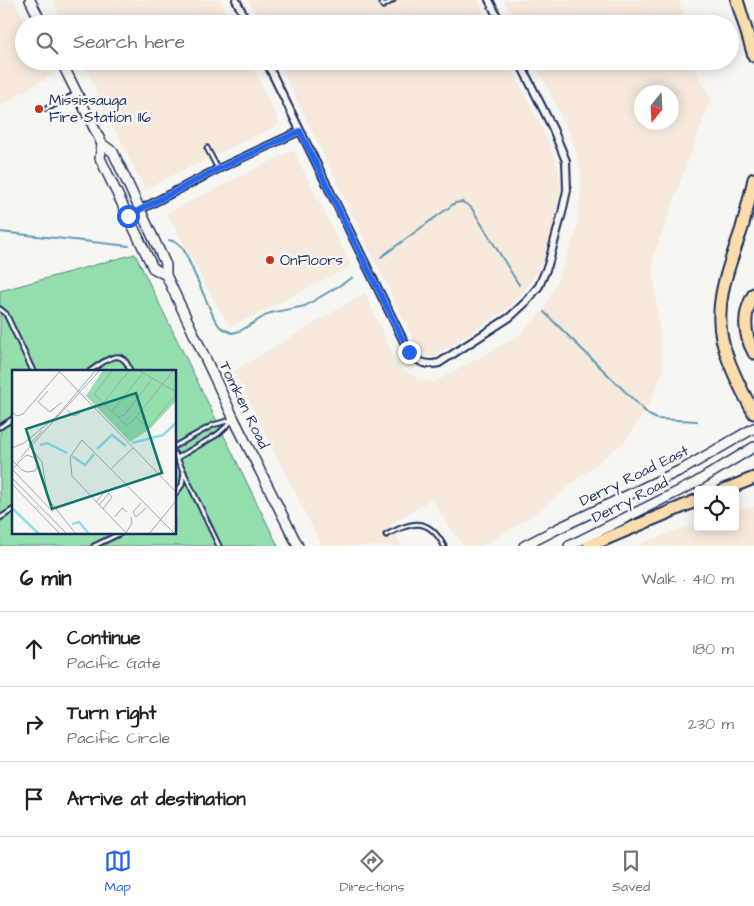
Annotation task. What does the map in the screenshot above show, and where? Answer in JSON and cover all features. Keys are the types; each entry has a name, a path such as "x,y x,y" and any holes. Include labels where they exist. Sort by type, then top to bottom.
{"highway":[{"path":"737,0 754,56"},
{"path":"754,178 741,230 729,264 722,292 720,312 722,338 730,365 754,413"},
{"path":"754,294 749,302 745,325 748,341 754,352"},
{"path":"734,486 754,478"},
{"path":"589,546 694,502"}],"main road":[{"path":"30,0 38,15"},
{"name":"Tomken Road","path":"65,70 102,144 112,152 166,264 166,275 234,419 298,546"},
{"name":"Tomken Road","path":"102,144 100,158 153,268 166,275"},
{"name":"Derry Road East","path":"524,546 685,468 754,428"},
{"name":"Derry Road","path":"570,546 695,483 754,448"}],"street":[{"path":"236,0 244,15"},
{"path":"489,0 496,15"},
{"path":"270,70 409,352 418,361 429,365 439,363 510,317 539,286 548,265 567,190 566,161 553,129 524,70"},
{"path":"128,216 218,169 300,131"}],"lane":[{"path":"380,0 383,6 393,0"},
{"path":"46,109 77,94"},
{"path":"208,148 218,169"},
{"path":"0,309 6,314 33,370"},
{"path":"92,370 113,357 119,356 124,359 130,370"},
{"path":"0,427 12,419"},
{"path":"176,445 213,425 234,419"},
{"path":"219,546 176,456 218,434 234,419"},
{"path":"176,493 182,485 184,472"},
{"path":"0,518 12,510"},
{"path":"386,535 409,524 418,524 427,526 436,532 444,546"},
{"path":"94,546 119,534"}],"shaded area":[{"path":"0,0 14,0 22,15 15,15 15,70 48,70 51,75 0,106"},
{"path":"52,0 220,0 227,15 60,15"},
{"path":"248,0 478,0 485,15 256,15"},
{"path":"504,0 678,0 684,15 512,15"},
{"path":"86,70 253,70 280,124 144,189"},
{"path":"282,70 512,70 552,149 559,172 560,196 547,253 530,283 508,309 432,357 419,351"},
{"path":"538,70 695,70 711,98 652,260 663,371 649,405 625,441 527,519 481,546 463,546 431,499 390,524 402,546 322,546 234,371 365,293 396,363 407,373 420,380 435,382 517,337 542,312 557,281 577,230 582,175 572,138"},
{"path":"293,150 351,266 230,327 167,213"},
{"path":"754,507 754,546 635,546 694,524 694,531 739,531 739,509"}],"green space":[{"path":"135,254 278,546 0,546 0,291"}],"waterway":[{"path":"381,257 455,203 462,202 471,207 519,285"},
{"path":"0,232 129,246"},
{"path":"169,240 178,243 184,250 214,318 220,327 232,333 240,331 270,313 305,306 352,278"},
{"path":"544,312 649,415 657,419 697,421"}],"place":[{"name":"Mississauga Fire Station 116","path":"39,109"},
{"name":"OnFloors","path":"270,260"}],"route":[{"path":"128,216 218,169 300,131 409,352"}]}
